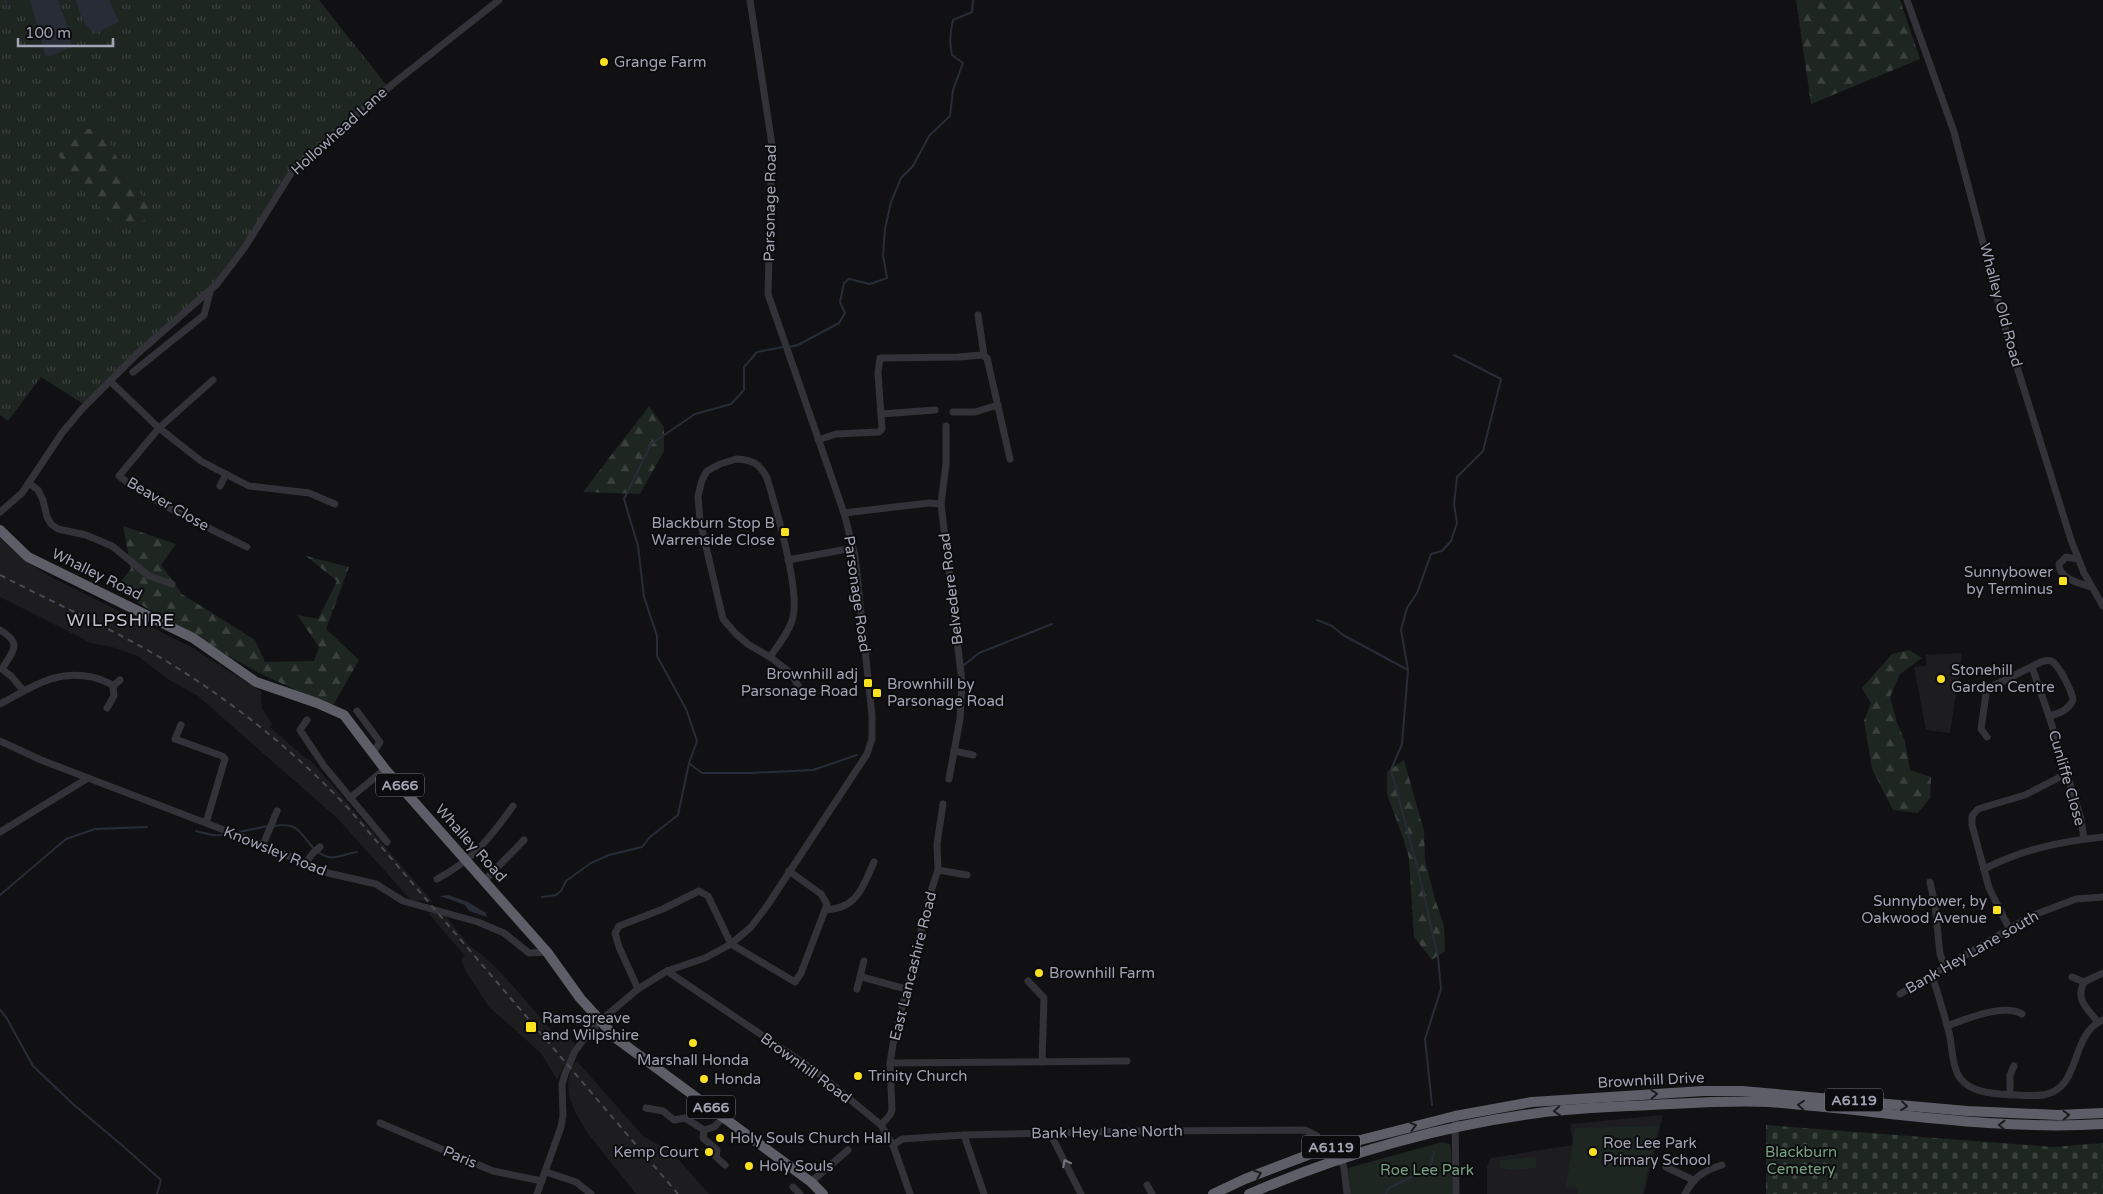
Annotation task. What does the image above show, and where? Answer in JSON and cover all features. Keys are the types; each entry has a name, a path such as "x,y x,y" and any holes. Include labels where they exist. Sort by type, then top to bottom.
{"highway":[{"name":"Whalley Road","path":"0,530 28,557 193,638 256,682 318,702 344,715 385,769 547,952"},
{"name":"A666","path":"547,952 580,998 617,1039 724,1117 816,1190"},
{"name":"Brownhill Drive","path":"1213,1194 1245,1179 1321,1150 1455,1116 1532,1102 1703,1091 1742,1091 1928,1108 2058,1115 2103,1113"},
{"name":"Brownhill Drive","path":"1249,1194 1341,1160 1455,1128 1539,1113 1594,1108 1734,1101 1985,1124 2046,1126 2103,1124"}],"street":[{"name":"Hollowhead Lane","path":"0,512 22,494 30,484 62,433 82,409 137,354 210,291 245,247 295,167 394,83 499,0"},
{"name":"Parsonage Road","path":"538,1194 561,1127 563,1115 562,1084 575,1051 600,1021 638,989 667,971 705,958 731,944 751,927 867,754 872,739 872,715 853,548 844,513 777,325 768,294 772,145 768,107 750,0"},
{"name":"Whalley Old Road","path":"1906,0 1954,132 2008,338 2078,559 2091,587 2103,606"},
{"name":"Hollowhead Lane","path":"133,372 204,315 210,291"},
{"path":"978,315 984,355 988,358 1010,459"},
{"path":"818,440 836,434 879,432 882,429 878,373 880,358 984,355"},
{"path":"160,428 213,380"},
{"path":"110,381 160,428 201,461 249,486 309,493 335,504"},
{"path":"952,412 975,412 998,405"},
{"path":"881,414 935,410"},
{"name":"Belvedere Road","path":"946,426 946,464 941,504 962,682 962,702 949,779"},
{"name":"Beaver Close","path":"160,428 120,476 187,516 246,547"},
{"path":"770,657 794,617 793,582 772,492 761,467 749,460 736,459 720,464 707,472 702,480 698,496 700,521 723,619 736,634 791,673 804,696"},
{"path":"220,486 226,474"},
{"path":"30,484 38,490 51,524 58,528 86,535 112,546 149,576 172,584"},
{"path":"323,507 326,500"},
{"path":"844,513 930,503 941,504"},
{"path":"788,560 853,548"},
{"path":"2078,559 2066,557 2059,564 2059,569 2062,574 2071,580 2091,587"},
{"path":"0,630 11,636 15,644 14,649 1,668 23,690"},
{"name":"Cunliffe Close","path":"1987,737 1982,730 1987,691 1992,686 2045,661 2052,661 2072,693 2073,700 2070,705 2058,714 2049,716"},
{"name":"Cunliffe Close","path":"2032,667 2081,819 2084,839"},
{"path":"0,704 43,681 74,674 97,678 109,682 113,686 114,696 107,708"},
{"path":"113,686 120,680"},
{"path":"357,711 380,742 373,753"},
{"path":"307,720 297,729 324,766 387,842"},
{"path":"181,725 175,739 222,756 225,759 206,823"},
{"name":"Knowsley Road","path":"0,741 41,760 251,840 328,873 376,884 403,901 478,922 504,932 529,953 547,952"},
{"path":"954,752 973,755"},
{"path":"350,798 385,769"},
{"path":"2009,928 1989,888 1972,825 1972,816 1976,811 2025,794 2066,774"},
{"path":"0,832 88,778"},
{"name":"East Lancashire Road","path":"880,1125 890,1116 892,1110 890,1063 896,1025 938,870 937,844 943,804"},
{"path":"437,879 466,861 486,842 513,806"},
{"path":"263,845 277,810"},
{"path":"1984,869 2009,857 2052,843 2103,837"},
{"path":"484,881 524,840"},
{"path":"305,864 317,849"},
{"path":"825,910 837,909 859,895 874,862"},
{"path":"938,870 967,875"},
{"path":"638,989 615,939 615,933 619,926 663,909 699,891 708,896 731,944 794,982 801,973 827,904 821,894 789,871"},
{"path":"1930,882 1935,905 1940,954 1945,967"},
{"name":"Bank Hey Lane south","path":"1900,994 2031,916 2076,899 2103,897"},
{"path":"857,989 862,977 864,961"},
{"name":"Brownhill Road","path":"667,971 818,1072 880,1125 893,1145 910,1194"},
{"path":"2014,1066 2007,1073 2010,1095 2045,1095 2062,1085 2068,1078 2082,1042 2101,1021 2081,1000 2080,991 2084,982 2103,973"},
{"name":"Bank Hey Lane south","path":"1932,974 1959,1077 1972,1088 1986,1093 2010,1095"},
{"path":"862,977 906,989"},
{"path":"2072,977 2084,982"},
{"path":"1028,981 1044,998 1042,1062"},
{"path":"1947,1026 1989,1012 2015,1010 2022,1014"},
{"path":"890,1063 1127,1061"},
{"path":"646,1108 663,1111 674,1120 685,1118 704,1130 714,1127 724,1117"},
{"path":"1455,1116 1456,1194"},
{"name":"Paris","path":"380,1123 493,1171 542,1181"},
{"path":"704,1130 703,1138 716,1150 716,1157 725,1165"},
{"name":"Bank Hey Lane North","path":"893,1145 902,1139 964,1135 1305,1130 1317,1136 1319,1141"},
{"path":"1050,1133 1081,1194"},
{"path":"964,1135 984,1194"},
{"path":"816,1190 848,1150"},
{"path":"1341,1160 1344,1168 1347,1194"},
{"path":"1685,1194 1693,1180 1704,1170 1722,1165"},
{"path":"1666,1167 1693,1180"},
{"path":"546,1172 576,1182 591,1194"},
{"path":"1147,1185 1152,1194"},
{"path":"793,1186 800,1194"}],"shaded area":[{"path":"30,0 58,0 70,33 72,47 48,57 45,55"},
{"path":"76,0 109,0 119,22 96,33 92,31 80,14"},
{"path":"0,538 26,561 53,578 191,647 262,692 262,708 272,724 270,727 311,761 433,902 411,900 337,818 198,696 166,678 138,656 112,647 91,643 0,597"},
{"path":"1962,653 1950,733 1926,730 1914,667 1926,666 1926,655"},
{"path":"448,895 468,902 486,913 487,917 469,911 465,905 440,896"},
{"path":"428,913 443,913 470,946 485,957 507,979 557,1037 563,1032 575,1044 557,1080 541,1053 489,1007 466,972 461,960 465,956"},
{"path":"577,1061 643,1136 671,1151 709,1194 636,1194 589,1135 575,1112 569,1096 568,1083 572,1066"},
{"name":"Roe Lee Park Primary School","path":"1663,1115 1644,1194 1487,1194 1487,1167 1491,1158 1573,1145 1570,1124"}],"green space":[{"path":"0,0 319,0 388,87 295,167 228,270 85,405 41,377 8,421 0,415"},
{"path":"1796,0 1900,0 1920,59 1811,104"},
{"path":"104,127 115,154 127,176 157,215 132,225 117,228 52,147 76,131"},
{"path":"649,406 664,427 664,451 640,494 583,492"},
{"path":"123,526 176,544 161,565 182,594 255,640 265,662 314,661 319,647 297,615 318,619 337,581 306,556 349,567 326,629 359,660 332,707 259,673 175,626 115,588 131,569"},
{"path":"1909,650 1922,658 1900,674 1890,697 1897,723 1905,741 1910,770 1931,777 1930,798 1918,813 1893,810 1872,769 1864,721 1871,703 1862,688 1892,654"},
{"path":"1404,760 1424,831 1425,860 1444,926 1445,951 1432,960 1414,937 1409,858 1387,794 1387,772"},
{"name":"Blackburn Cemetery","path":"1766,1125 2053,1147 2103,1143 2103,1194 1766,1194"},
{"path":"1659,1126 1642,1194 1578,1194 1578,1188 1566,1186 1575,1128"},
{"name":"Roe Lee Park","path":"1442,1142 1450,1144 1451,1148 1453,1194 1350,1194 1348,1168"},
{"path":"1536,1157 1536,1168 1512,1170 1500,1168 1500,1160"}],"waterway":[{"path":"5,0 7,7"},
{"path":"788,347 798,345 839,323 845,313 840,302 844,283 849,279 870,284 887,278 883,255 885,229 891,202 901,178 913,166 929,136 950,116 953,90 963,63 952,55 950,42 952,24 953,20 972,12 973,0"},
{"path":"542,897 556,895 561,891 566,881 591,863 609,855 642,847 650,837 678,815 689,763 697,741 686,709 657,656 657,636 644,597 638,546 624,499 651,444 695,414 731,404 744,390 744,367 757,352 783,347"},
{"path":"1432,1105 1425,1039 1441,989 1438,957 1419,874 1391,770 1402,744 1408,670 1401,630 1407,608 1417,593 1431,554 1442,551 1451,541 1457,523 1454,504 1457,477 1483,451 1501,379 1454,355"},
{"path":"1317,620 1332,626 1343,635 1408,670"},
{"path":"964,665 979,653 1052,624"},
{"path":"690,764 702,773 813,770 857,755"},
{"path":"273,826 288,825 297,829 314,849"},
{"path":"239,832 268,826"},
{"path":"0,895 66,839 95,829 147,827"},
{"path":"196,831 216,835 229,834"},
{"path":"318,852 328,857 337,857 357,852"},
{"path":"0,1010 6,1017 33,1066 73,1104 161,1180 157,1194"},
{"path":"1386,1194 1389,1188 1430,1168 1434,1152"}],"railway":[{"path":"0,575 113,632 179,669 225,700 310,770 349,809 678,1194"}],"place":[{"name":"Grange Farm","path":"604,62"},
{"name":"Blackburn Stop B Warrenside Close","path":"785,532"},
{"name":"Sunnybower by Terminus","path":"2063,581"},
{"name":"Stonehill Garden Centre","path":"1941,679"},
{"name":"Brownhill adj Parsonage Road","path":"868,683"},
{"name":"Brownhill by Parsonage Road","path":"877,693"},
{"name":"Sunnybower, by Oakwood Avenue","path":"1997,910"},
{"name":"Brownhill Farm","path":"1039,973"},
{"name":"Ramsgreave and Wilpshire","path":"531,1027"},
{"name":"Marshall Honda","path":"693,1043"},
{"name":"Trinity Church","path":"858,1076"},
{"name":"Honda","path":"704,1079"},
{"name":"Holy Souls Church Hall","path":"720,1138"},
{"name":"Kemp Court","path":"709,1152"},
{"name":"Roe Lee Park Primary School","path":"1593,1152"},
{"name":"Holy Souls","path":"749,1166"}],"district":[{"name":"WILPSHIRE","path":"121,620"}]}
